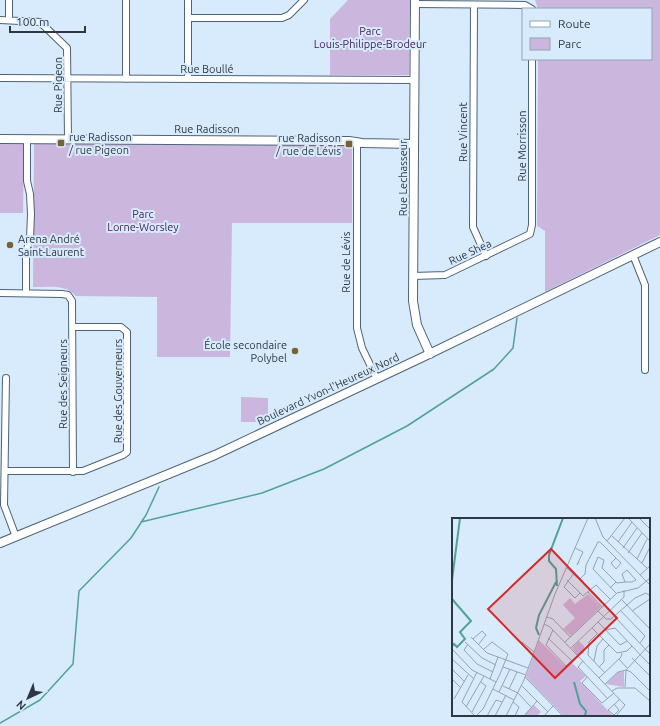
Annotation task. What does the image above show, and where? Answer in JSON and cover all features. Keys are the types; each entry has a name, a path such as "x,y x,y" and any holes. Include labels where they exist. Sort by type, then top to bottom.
{"street":[{"path":"9,0 9,20"},
{"path":"126,0 126,79"},
{"path":"188,0 188,79"},
{"path":"188,18 282,18 289,15 304,0"},
{"path":"415,2 474,5 525,5 531,8"},
{"name":"Rue Lechasseur","path":"415,2 413,276 415,316 419,332 430,354"},
{"name":"Rue Vincent","path":"474,5 473,227 486,256"},
{"name":"Rue Pigeon","path":"0,20 40,22 64,44 68,52 68,139"},
{"name":"Rue Morrisson","path":"531,232 532,60"},
{"name":"Rue Boullé","path":"0,78 414,80"},
{"name":"Rue Radisson","path":"0,139 357,142 414,144"},
{"path":"0,293 26,293 26,253 30,238 31,214 30,194 27,181 27,139"},
{"name":"Rue de Lévis","path":"357,142 357,328 362,348 377,378"},
{"name":"Rue Shea","path":"413,276 444,275 526,237 531,232"},
{"name":"Boulevard Yvon-l'Heureux Nord","path":"0,543 215,455 430,354 660,242"},
{"path":"633,255 645,285 645,370"},
{"name":"Rue des Seigneurs","path":"26,293 59,293 70,298 73,304 73,472"},
{"name":"Rue des Gouverneurs","path":"5,471 73,472 88,470 127,452 129,336 126,330 121,327 73,327"},
{"path":"6,378 3,408 5,509 16,537"}],"green space":[{"name":"Parc Louis-Philippe-Brodeur","path":"348,0 410,0 409,75 330,75 330,19"},
{"path":"535,0 660,0 660,235 545,292 545,231 537,226 538,60 652,60 652,8 538,8"},
{"path":"0,144 24,144 23,213 0,213"},
{"name":"Parc Lorne-Worsley","path":"34,144 349,145 352,148 352,223 232,223 230,357 157,357 157,297 76,296 72,292 62,288 33,287"},
{"path":"241,397 268,398 268,422 241,422"}],"waterway":[{"path":"141,522 262,493 324,469 407,426 494,369 513,348 517,318"},
{"path":"0,723 40,700 73,664 79,591 131,538 146,515 159,487"}],"place":[{"name":"rue Radisson / rue Pigeon","path":"61,143"},
{"name":"rue Radisson / rue de Lévis","path":"349,144"},
{"name":"Arena André Saint-Laurent","path":"10,245"},
{"name":"École secondaire Polybel","path":"295,351"}]}
